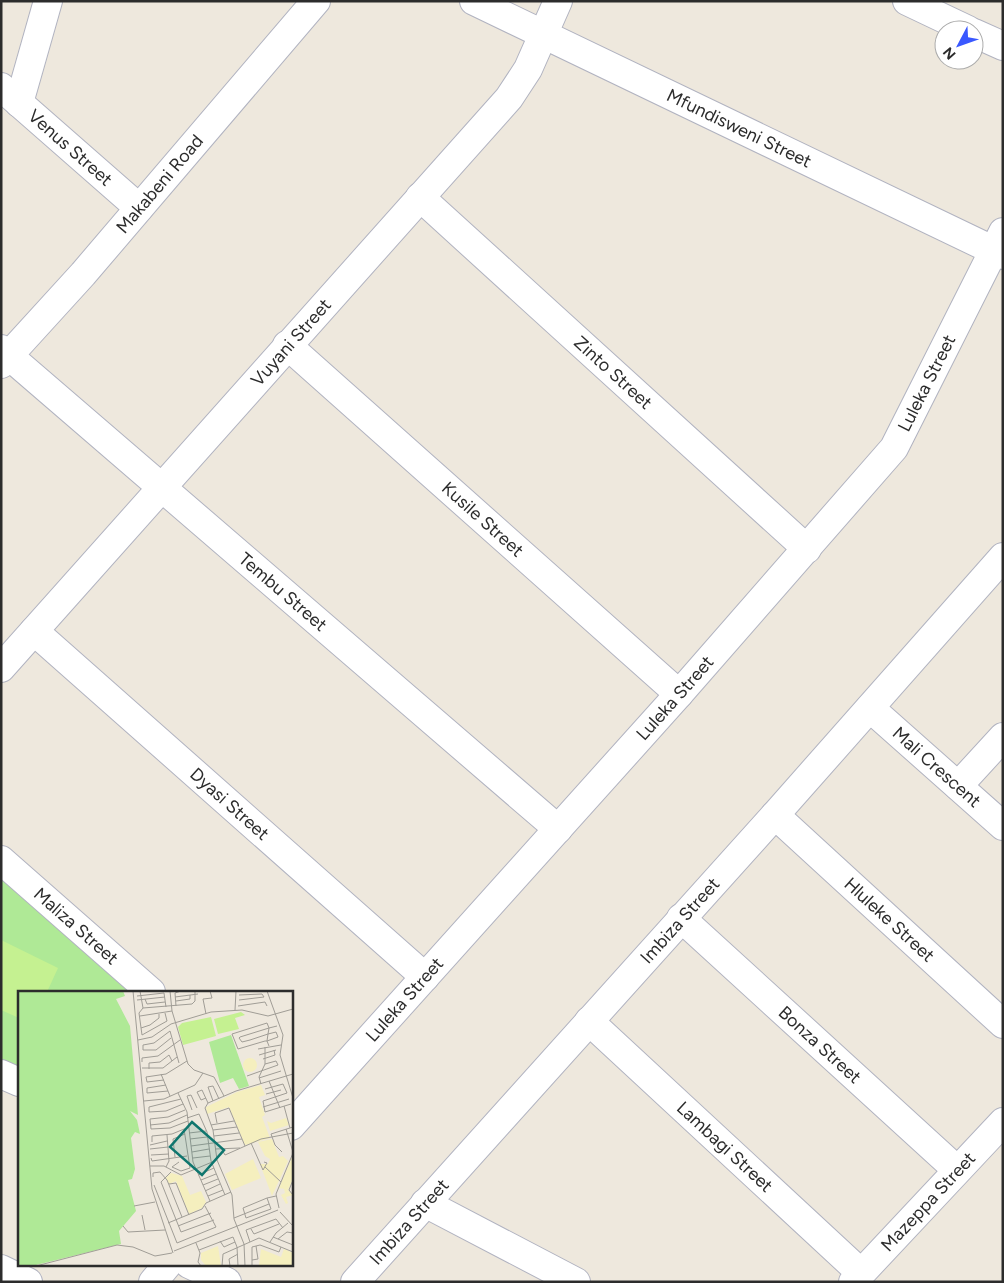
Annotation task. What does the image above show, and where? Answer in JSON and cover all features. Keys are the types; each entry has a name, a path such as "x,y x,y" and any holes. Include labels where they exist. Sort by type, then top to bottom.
{"street":[{"path":"10,95 48,1"},
{"name":"Makabeni Road","path":"4,356 139,208 316,1"},
{"name":"Mfundisweni Street","path":"474,1 1000,246"},
{"name":"Vuyani Street","path":"1,668 509,98 528,69 558,1"},
{"path":"907,1 947,20"},
{"path":"984,37 1003,46"},
{"name":"Venus Street","path":"10,95 139,208"},
{"name":"Zinto Street","path":"420,197 807,549"},
{"name":"Luleka Street","path":"294,1119 679,694 894,448 1000,246"},
{"name":"Kusile Street","path":"287,345 679,694"},
{"name":"Tembu Street","path":"4,356 161,487 558,829"},
{"name":"Imbiza Street","path":"355,1282 775,815 1003,557"},
{"name":"Dyasi Street","path":"34,630 425,976"},
{"name":"Mali Crescent","path":"870,708 1003,826"},
{"path":"958,786 1003,738"},
{"name":"Hluleke Street","path":"775,815 1003,1024"},
{"name":"Maliza Street","path":"1,860 150,991"},
{"name":"Bonza Street","path":"682,918 957,1170"},
{"name":"Lambagi Street","path":"589,1021 857,1277"},
{"path":"1,1074 18,1082"},
{"name":"Mazeppa Street","path":"857,1277 1003,1122"},
{"path":"425,1203 576,1282"},
{"path":"153,1282 166,1266"},
{"path":"193,1266 227,1282"},
{"path":"1,1269 28,1282"}],"green space":[{"path":"1,872 134,991 18,991 18,1071 1,1063"},
{"path":"1,940 58,968 47,991 18,991 18,1018 1,1010"}]}
